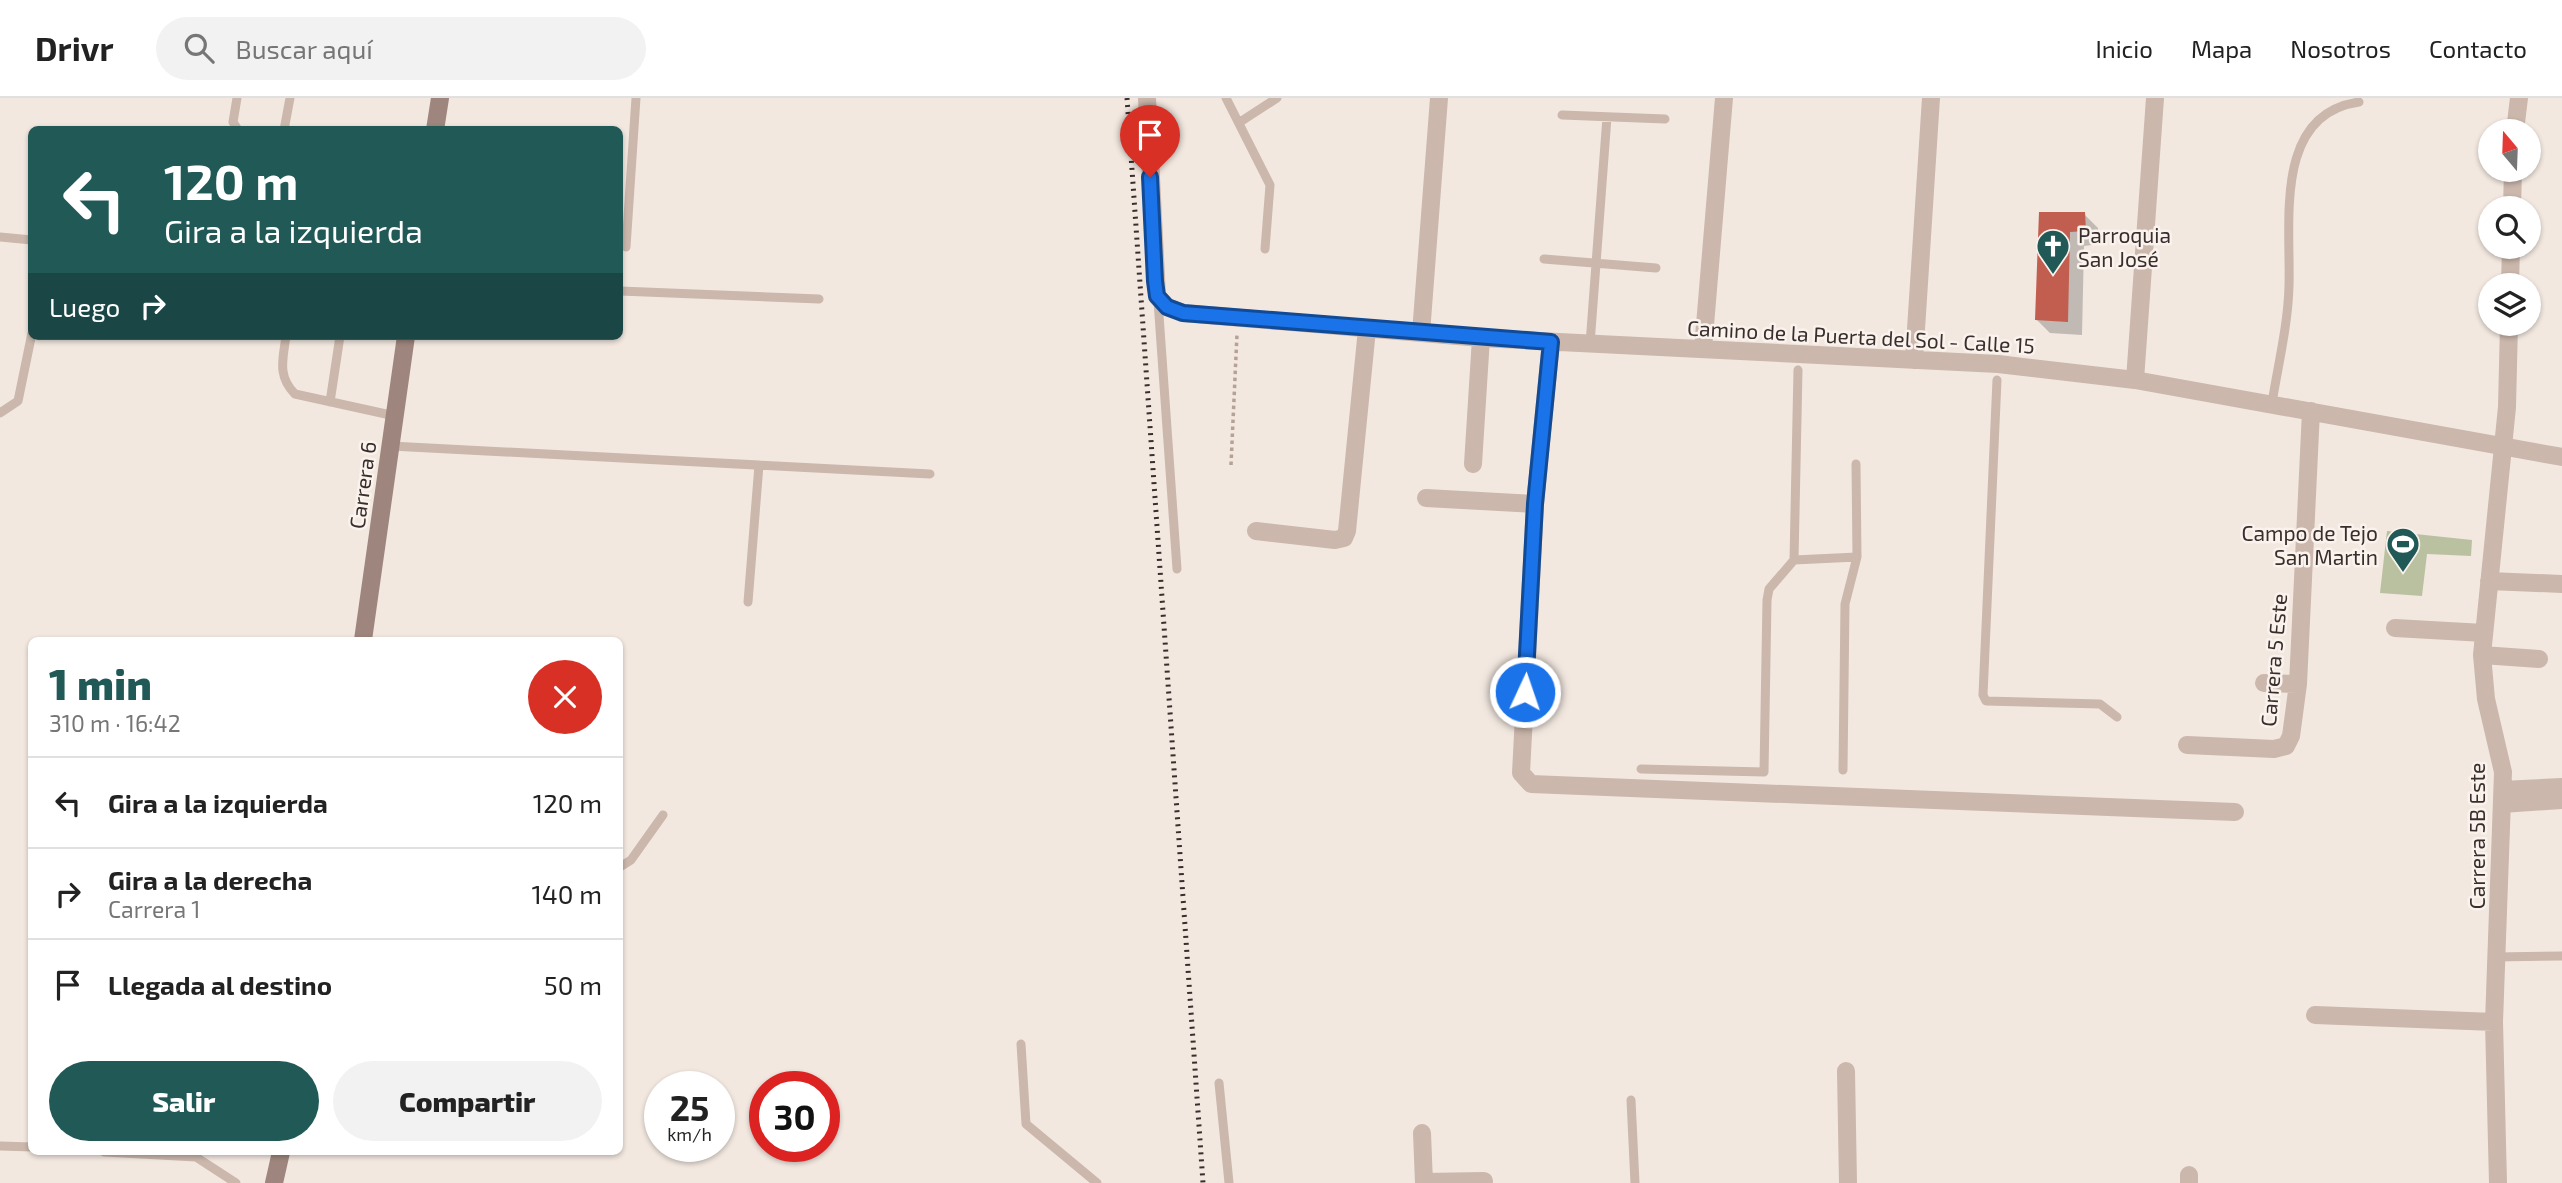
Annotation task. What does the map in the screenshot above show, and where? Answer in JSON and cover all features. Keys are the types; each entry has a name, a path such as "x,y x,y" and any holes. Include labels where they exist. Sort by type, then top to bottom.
{"main road":[{"path":"436,126 440,98"},
{"name":"Carrera 6","path":"363,637 405,340"},
{"path":"274,1183 280,1155"}],"street":[{"path":"1147,98 1157,296"},
{"path":"1421,333 1439,98"},
{"path":"1703,349 1724,98"},
{"path":"1914,360 1931,98"},
{"path":"2135,380 2155,98"},
{"path":"2516,119 2519,98"},
{"name":"Camino de la Puerta del Sol - Calle 15","path":"1157,296 1167,307 1183,313 1237,318 1482,338 1703,349 1798,363 1914,360 1997,372 2135,380 2562,457"},
{"path":"1256,531 1335,540 1344,538 1347,531 1367,329"},
{"name":"Carrera 5B Este","path":"2498,1183 2494,1022 2501,761 2486,699 2482,656 2503,448 2508,336"},
{"path":"1473,464 1482,338"},
{"path":"1551,342 1535,504 1521,773 1531,784 2235,812"},
{"name":"Carrera 5 Este","path":"2187,745 2274,749 2286,746 2291,736 2298,684 2311,411"},
{"path":"1426,498 1535,504"},
{"path":"2489,581 2562,584"},
{"path":"2395,628 2484,633"},
{"path":"2482,656 2539,659"},
{"path":"2264,683 2298,684"},
{"path":"2502,797 2562,787"},
{"path":"2502,797 2562,800"},
{"path":"2315,1015 2494,1022"},
{"path":"1846,1071 1847,1183"},
{"path":"1422,1133 1424,1183 1484,1181"}],"lane":[{"path":"236,126 233,122 237,98"},
{"path":"285,126 290,98"},
{"path":"626,247 636,98"},
{"path":"1226,98 1270,185 1265,249"},
{"path":"1240,122 1277,98"},
{"path":"2272,403 2289,288 2288,225 2296,159 2305,135 2317,120 2339,104 2359,102"},
{"path":"1562,115 1665,119"},
{"path":"1590,345 1607,117"},
{"path":"0,237 28,240"},
{"path":"1544,259 1656,268"},
{"path":"623,291 818,299"},
{"path":"1157,296 1177,569"},
{"path":"0,412 18,401 31,340"},
{"path":"285,340 281,367 284,383 295,394 395,416"},
{"path":"330,402 339,340"},
{"path":"1641,769 1764,772 1767,600 1769,589 1794,560 1798,363"},
{"path":"1997,372 1983,695 1986,701 2100,704 2117,717"},
{"path":"391,446 930,474"},
{"path":"1843,770 1844,604 1857,557 1856,464"},
{"path":"748,602 759,465"},
{"path":"1794,560 1857,557"},
{"path":"623,865 631,860 663,815"},
{"path":"2496,957 2562,956"},
{"path":"1021,1044 1026,1124 1097,1183"},
{"path":"1219,1083 1228,1183"},
{"path":"1631,1100 1635,1183"},
{"path":"0,1146 28,1147"},
{"path":"159,1155 196,1157 236,1183"}],"path":[{"path":"1231,465 1237,318"}],"green space":[{"name":"Campo de Tejo San Martin","path":"2387,531 2472,540 2471,556 2427,554 2422,596 2380,593"}],"building":[{"name":"Parroquia San José","path":"2039,212 2085,212 2086,231 2070,232 2068,322 2035,320"}],"railway":[{"path":"1127,98 1203,1183"}],"place":[{"name":"Parroquia San José","path":"2053,276"},
{"name":"Campo de Tejo San Martin","path":"2403,574"}],"route":[{"path":"1150,177 1155,281 1157,296 1167,307 1183,313 1280,323 1551,342 1535,504 1525,692"}]}
